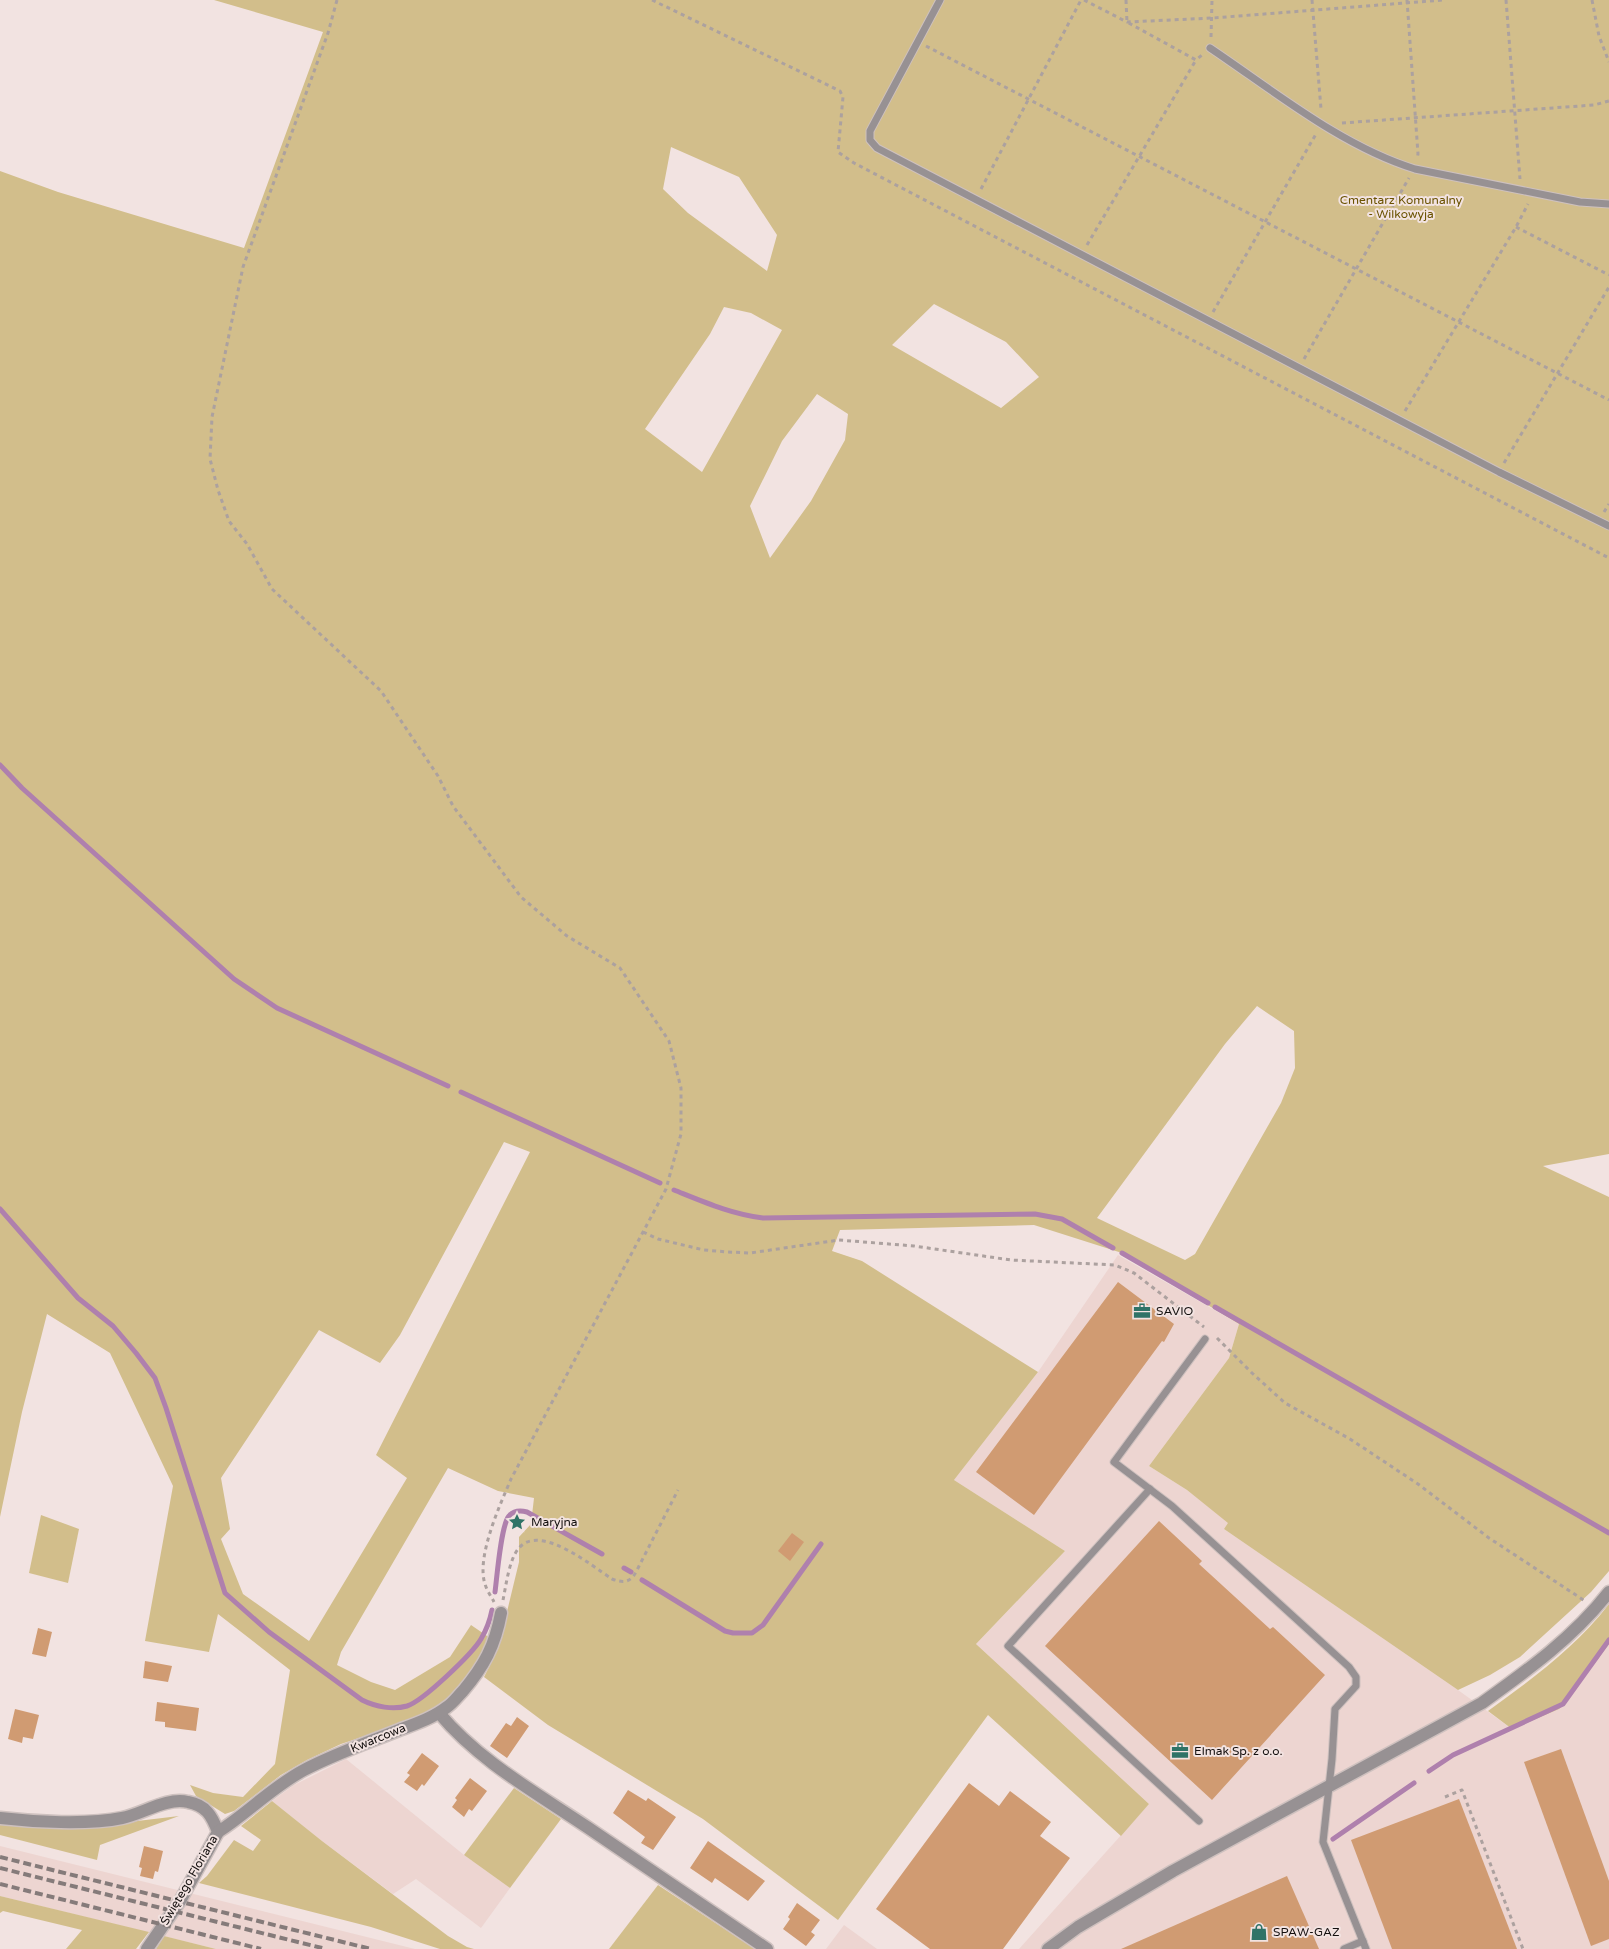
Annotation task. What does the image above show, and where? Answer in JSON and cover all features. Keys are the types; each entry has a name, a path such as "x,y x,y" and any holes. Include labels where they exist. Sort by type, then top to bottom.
{"street":[{"path":"1048,1949 1078,1927 1173,1872 1482,1703 1530,1668 1578,1628 1609,1592"},
{"name":"Kwarcowa","path":"218,1832 234,1822 282,1782 302,1770 322,1760 439,1713 450,1706 478,1673 494,1644 501,1613"},
{"path":"439,1713 458,1735 502,1771 673,1884 767,1949"},
{"name":"Świętego Floriana","path":"0,1818 103,1821 123,1818 175,1801 187,1801 207,1810 214,1820 218,1832 180,1901 147,1949"}],"lane":[{"path":"940,0 870,131 870,140 877,148 1400,421 1609,526"},
{"path":"1210,48 1322,124 1392,162 1415,170 1580,202 1609,204"},
{"path":"1205,1339 1114,1462 1172,1506 1350,1667 1356,1677 1356,1686 1335,1709 1323,1842 1366,1949"},
{"path":"1150,1489 1008,1646 1199,1821"},
{"path":"1344,1949 1363,1941"}],"path":[{"path":"337,0 328,33 243,267 212,417 210,458 218,490 229,521 247,544 272,589 381,691 438,776 453,806 472,834 521,897 567,936 620,968 669,1041 681,1088 681,1134 666,1189 511,1479 496,1514 483,1573 487,1589 501,1613"},
{"path":"976,199 1083,0 1196,60"},
{"path":"1126,0 1127,22"},
{"path":"1081,255 1196,60 1210,48 1213,18 1212,0"},
{"path":"1208,320 1322,124 1312,0"},
{"path":"1127,22 1213,18 1408,1 1443,0"},
{"path":"1506,0 1520,189"},
{"path":"1592,0 1599,36 1609,62"},
{"path":"1299,368 1415,170 1418,154 1408,1"},
{"path":"918,42 1609,400"},
{"path":"1322,124 1594,105 1609,101"},
{"path":"1400,421 1458,321 1516,227 1529,200 1530,192"},
{"path":"1516,227 1609,275"},
{"path":"1499,472 1609,287"},
{"path":"643,1232 658,1239 704,1250 728,1252 750,1253 840,1240 914,1246 1011,1260 1115,1265 1124,1268 1210,1332 1285,1403 1350,1439 1418,1484 1488,1538 1596,1608"},
{"path":"501,1613 514,1556 518,1548 528,1542 537,1540 554,1543 612,1579 622,1582 629,1581 636,1572 678,1490"},
{"path":"1445,1797 1462,1790 1523,1949"}],"shaded area":[{"path":"1118,1255 1239,1324 1229,1358 1149,1466 1187,1490 1229,1523 1224,1529 1512,1729 1565,1703 1609,1644 1609,1949 1019,1949 1149,1804 976,1644 1065,1551 954,1480 1038,1372"},
{"path":"346,1759 464,1855 510,1888 481,1928 416,1879 393,1894 272,1801 294,1785"},
{"path":"0,1846 415,1949 216,1949 0,1896"},
{"path":"844,1925 877,1949 826,1949"}],"green space":[{"name":"Cmentarz Komunalny - Wilkowyja","path":"214,0 1609,0 1609,1154 1543,1166 1609,1197 1609,1571 1591,1592 1520,1657 1490,1675 1458,1690 1224,1529 1228,1523 1187,1490 1149,1466 1229,1358 1239,1324 1122,1253 1034,1225 840,1230 832,1251 862,1261 1038,1372 954,1480 1065,1551 976,1644 1149,1804 1121,1836 988,1715 838,1920 703,1819 548,1725 484,1677 498,1649 519,1562 519,1537 531,1524 534,1498 498,1491 448,1468 341,1652 337,1665 371,1682 395,1690 450,1657 471,1625 490,1638 490,1643 456,1692 434,1710 341,1744 307,1760 281,1775 234,1811 225,1814 196,1796 190,1785 213,1793 243,1797 275,1764 290,1670 218,1614 209,1652 145,1641 173,1486 110,1353 47,1314 22,1412 0,1517 0,171 58,192 244,248 323,32","holes":["671,147 739,177 777,235 767,271 688,213 663,189","934,304 1006,342 1039,377 1001,408 892,345","724,307 751,313 782,330 702,472 645,429 710,334","817,394 848,414 845,440 811,501 770,558 750,506 782,441","1257,1006 1294,1031 1295,1068 1281,1103 1195,1254 1185,1260 1097,1218 1225,1044","504,1142 530,1152 376,1455 407,1478 309,1641 243,1594 221,1539 230,1529 221,1478 319,1330 380,1363 400,1335"]},
{"path":"41,1515 79,1529 68,1583 29,1573"},
{"path":"1609,1604 1609,1644 1559,1709 1512,1729 1488,1711 1537,1675 1567,1649"},
{"path":"514,1788 561,1819 510,1888 464,1855"},
{"path":"272,1801 448,1936 474,1949 440,1949 371,1927 199,1883 207,1876 234,1840 253,1851 261,1840 241,1826"},
{"path":"179,1816 100,1845 97,1860 0,1835 0,1822 104,1825"},
{"path":"658,1885 755,1949 609,1949"},
{"path":"0,1896 149,1932 136,1949 66,1949 82,1930 3,1911 0,1913"},
{"path":"164,1936 216,1949 156,1949"}],"building":[{"path":"1118,1282 1174,1324 1164,1342 1162,1341 1034,1515 976,1472"},
{"path":"1159,1521 1202,1561 1199,1564 1270,1629 1273,1627 1325,1675 1212,1800 1045,1646"},
{"path":"792,1533 804,1542 790,1561 778,1551"},
{"path":"38,1628 52,1632 46,1657 32,1654"},
{"path":"145,1661 172,1666 168,1682 143,1678"},
{"path":"157,1702 199,1708 196,1731 165,1727 165,1722 155,1721"},
{"path":"15,1709 39,1715 33,1739 23,1737 22,1743 8,1739"},
{"path":"517,1717 529,1726 507,1758 490,1746 506,1723 511,1726"},
{"path":"1561,1749 1609,1881 1609,1939 1591,1946 1524,1762"},
{"path":"422,1753 439,1766 424,1786 422,1784 417,1791 404,1782 410,1775 407,1773"},
{"path":"470,1778 487,1791 472,1811 469,1809 464,1817 452,1807 457,1800 455,1798"},
{"path":"969,1783 999,1806 1010,1791 1051,1822 1040,1836 1070,1858 1003,1949 930,1949 876,1909"},
{"path":"628,1790 646,1801 648,1798 676,1817 653,1850 641,1843 645,1837 613,1813"},
{"path":"1459,1799 1517,1949 1392,1949 1351,1840"},
{"path":"708,1841 765,1881 748,1901 715,1878 712,1883 690,1868"},
{"path":"144,1846 163,1851 158,1872 155,1871 153,1879 140,1876 142,1868 139,1867"},
{"path":"1287,1876 1319,1949 1121,1949"},
{"path":"797,1903 820,1920 811,1932 815,1935 806,1946 783,1929"}],"waterway":[{"path":"0,765 22,788 234,979 277,1008 448,1086"},
{"path":"461,1092 660,1183"},
{"path":"674,1190 729,1211 763,1218 1035,1214 1062,1219 1113,1248"},
{"path":"0,1209 78,1298 113,1326 155,1378 225,1593 269,1632 362,1700 379,1706 396,1708 407,1706 424,1696 458,1665 481,1639 492,1610"},
{"path":"1122,1253 1208,1303"},
{"path":"1215,1307 1609,1533"},
{"path":"495,1592 506,1521 515,1512 527,1512 602,1554"},
{"path":"642,1580 725,1631 752,1633 763,1625 821,1544"},
{"path":"624,1568 631,1572"},
{"path":"1429,1771 1453,1755 1563,1704 1609,1640"},
{"path":"1333,1839 1414,1783"}],"railway":[{"path":"0,1857 371,1949"},
{"path":"0,1868 326,1949"},
{"path":"0,1884 261,1949"}],"place":[{"name":"SAVIO","path":"1142,1311"},
{"name":"Maryjna","path":"517,1522"},
{"name":"Elmak Sp. z o.o.","path":"1180,1751"},
{"name":"SPAW-GAZ","path":"1259,1932"}]}
